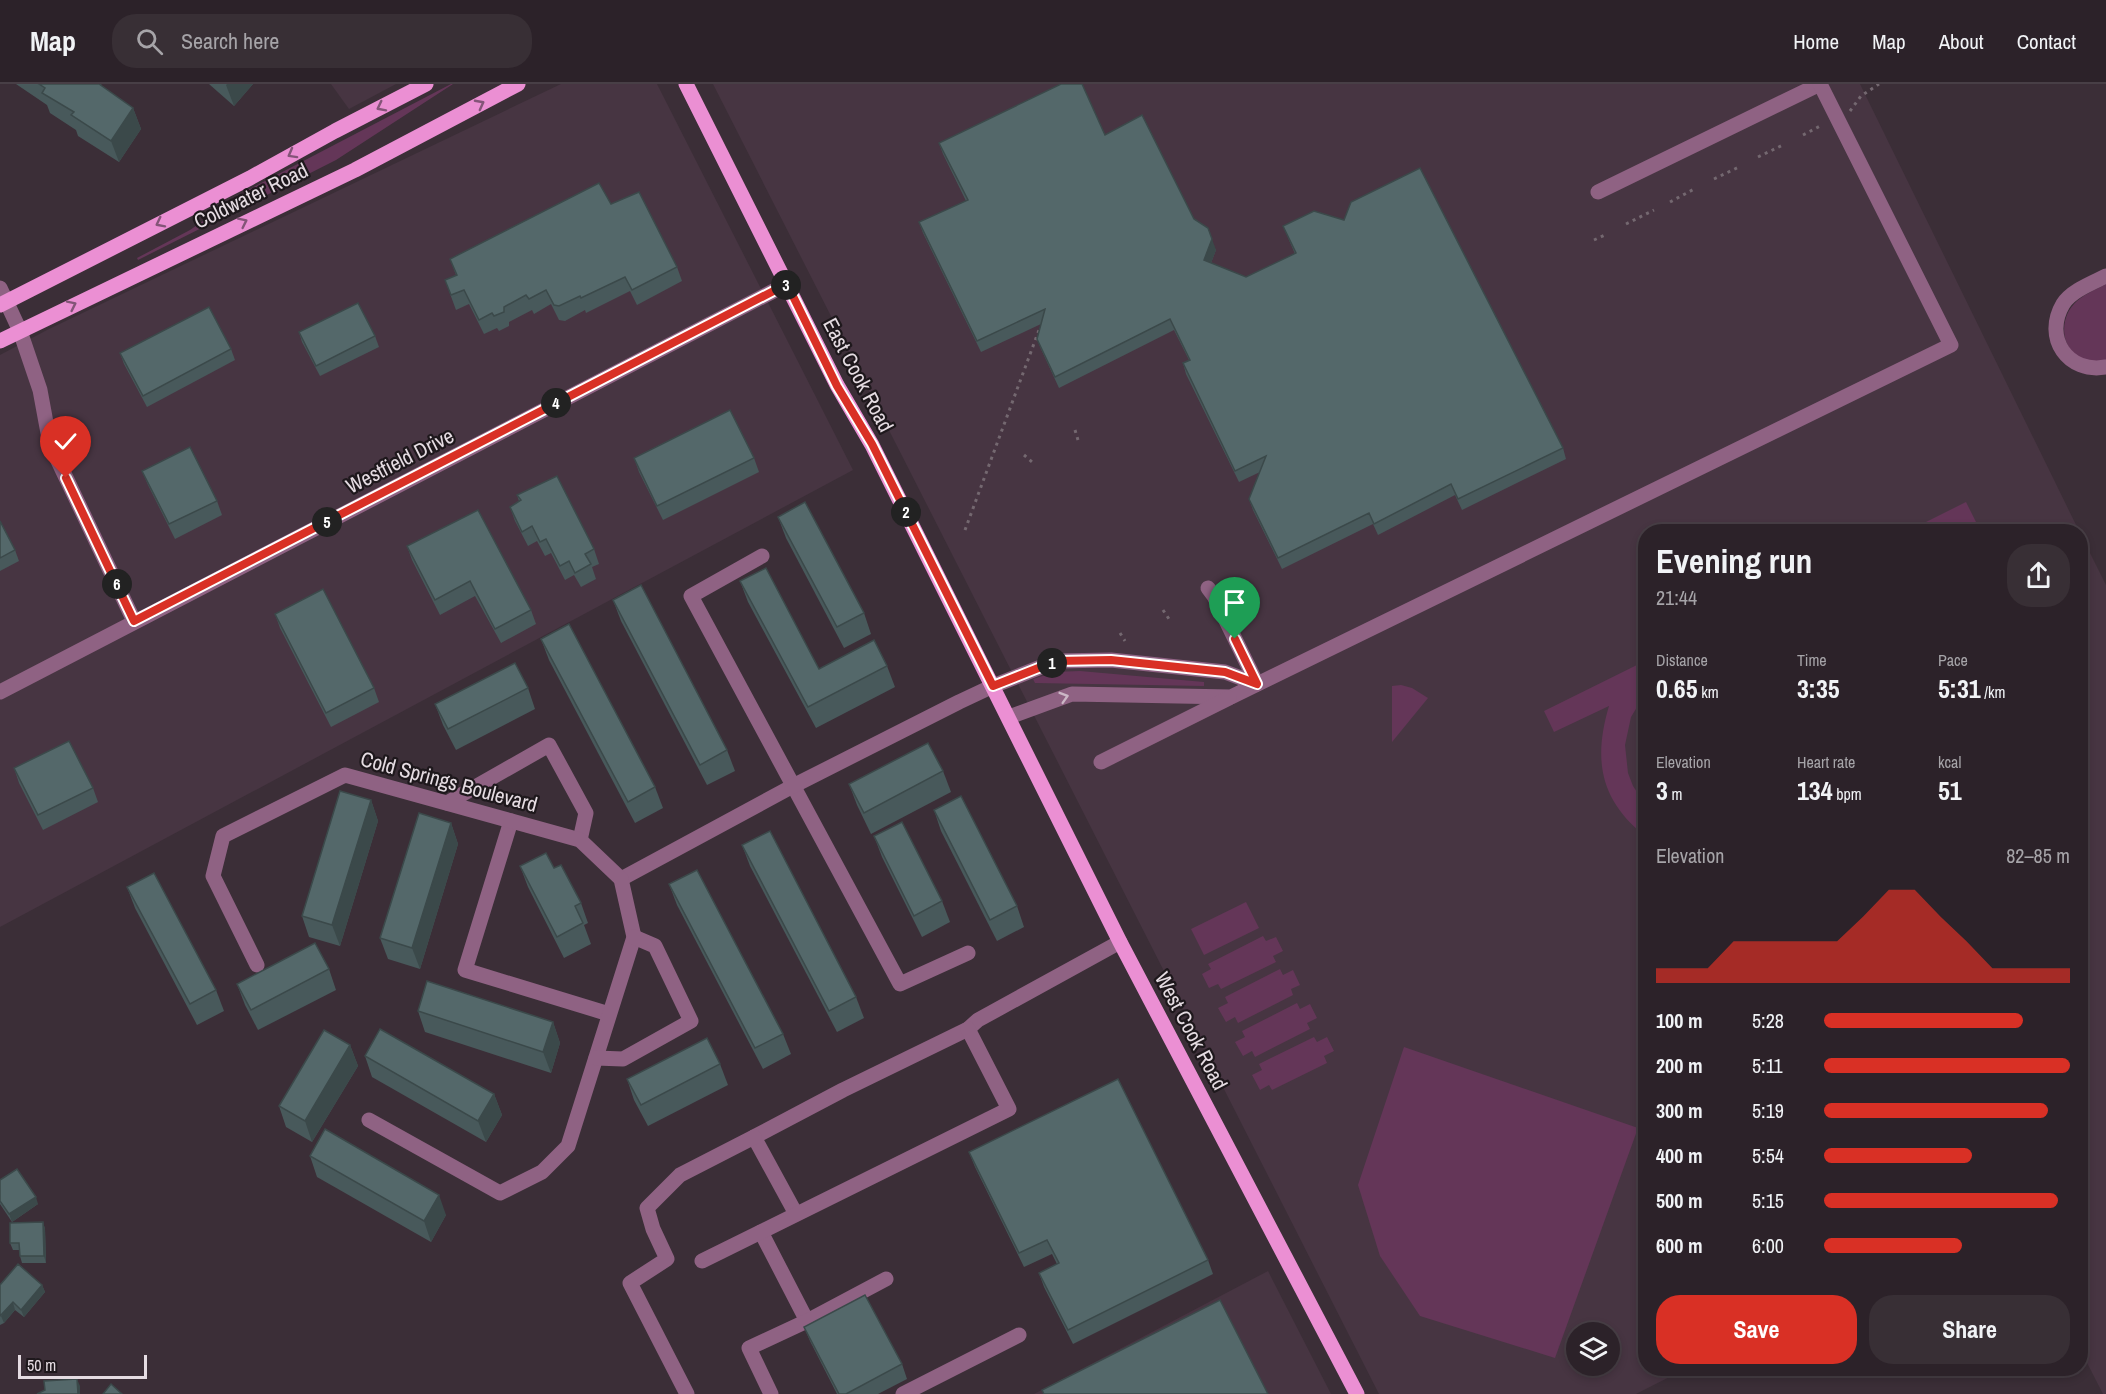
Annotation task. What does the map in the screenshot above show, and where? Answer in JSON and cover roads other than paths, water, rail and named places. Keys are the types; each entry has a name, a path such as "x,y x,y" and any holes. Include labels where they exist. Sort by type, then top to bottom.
{"main road":[{"name":"Coldwater Road","path":"2,298 250,178 335,130 426,84"},
{"name":"Coldwater Road","path":"0,341 355,170 518,84"},
{"name":"East Cook Road","path":"686,84 837,386 872,444 993,686"},
{"name":"West Cook Road","path":"993,686 1120,942 1357,1394"}],"street":[{"path":"1101,762 1951,345 1820,84 1598,192"},
{"path":"2106,276 2064,302 2057,319 2056,329 2060,346 2068,358 2076,364 2093,370 2106,367"},
{"name":"Westfield Drive","path":"0,692 787,284"},
{"path":"2,298 20,331 40,390 50,444 134,621"},
{"path":"762,556 691,596 900,984 968,952"},
{"path":"1208,588 1257,684"},
{"path":"369,1120 500,1192 542,1172 568,1146 634,937 621,879 793,786 993,686 1056,661 1111,660 1225,672 1257,684"},
{"path":"1009,717 1072,694 1232,697"},
{"path":"447,803 549,745 586,813 580,840"},
{"name":"Cold Springs Boulevard","path":"257,965 213,876 223,836 345,775 580,840 621,879"},
{"path":"511,821 465,970 609,1014"},
{"path":"596,1058 623,1059 691,1021 655,946 634,937"},
{"path":"687,1394 630,1283 666,1259 647,1208 680,1175 812,1106 968,1029 978,1020 1120,942"},
{"path":"702,1261 1009,1109 968,1029"},
{"path":"754,1137 796,1214"},
{"path":"760,1232 807,1321"},
{"path":"771,1394 749,1348 807,1321 886,1279"},
{"path":"903,1394 1018,1335"}]}
